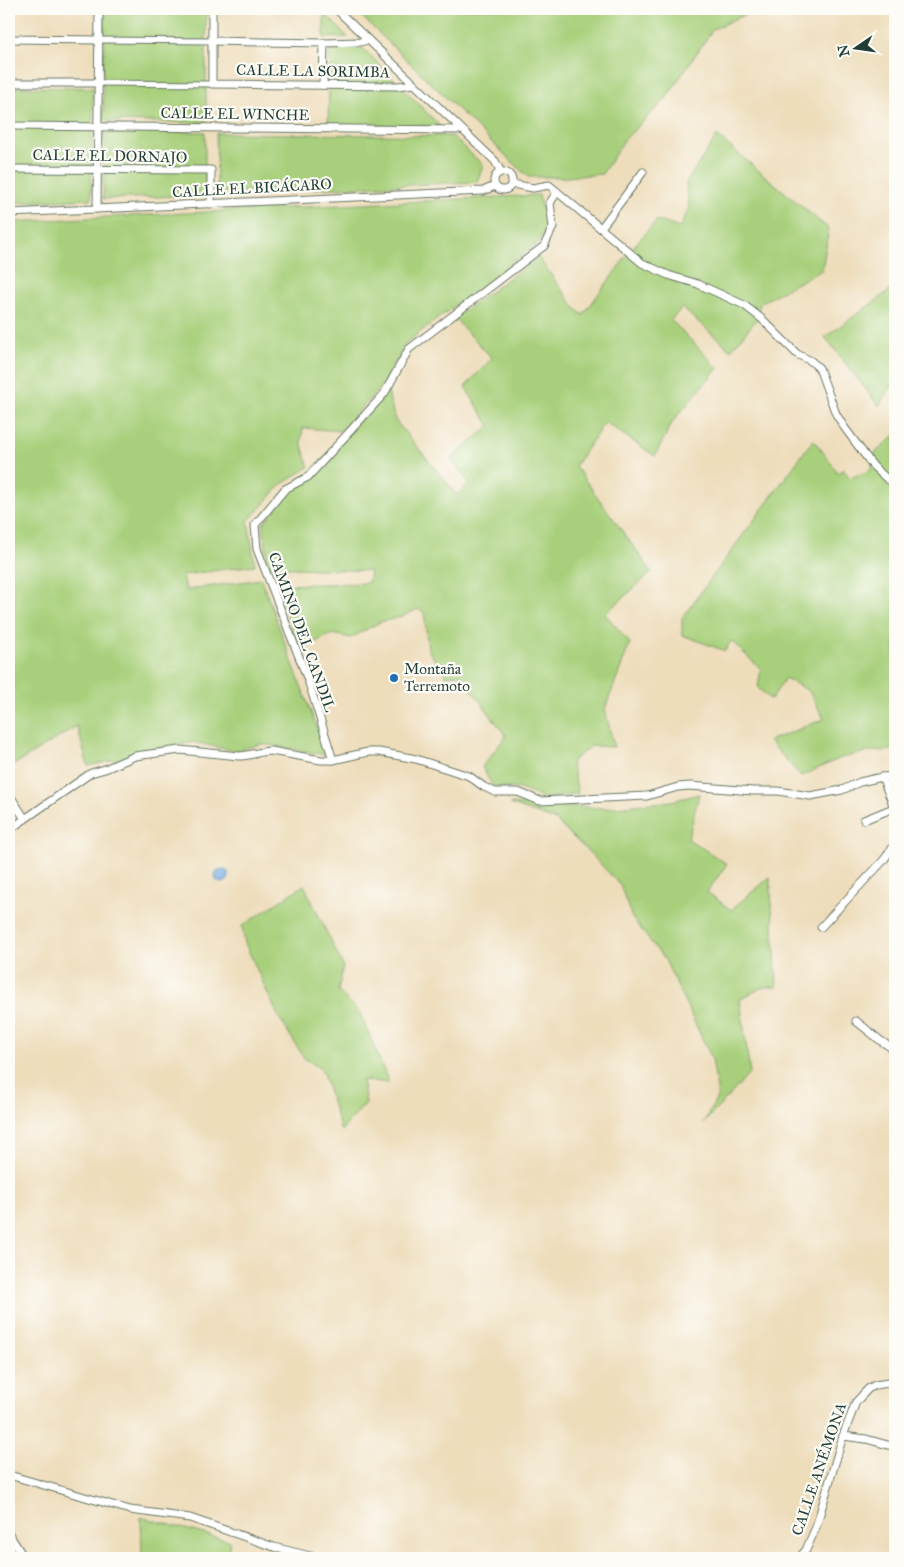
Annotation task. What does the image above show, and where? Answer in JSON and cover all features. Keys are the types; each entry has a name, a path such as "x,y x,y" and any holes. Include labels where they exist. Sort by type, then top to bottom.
{"street":[{"path":"97,209 99,9"},
{"path":"9,82 212,84 212,9"},
{"path":"336,9 495,161 501,172 509,174 512,178 512,184 506,190 500,190 494,181 501,172"},
{"path":"9,39 324,42 360,42 368,40"},
{"path":"323,85 324,42"},
{"name":"CALLE LA SORIMBA","path":"212,84 398,86 414,84"},
{"name":"CALLE EL WINCHE","path":"9,126 462,130"},
{"name":"CALLE EL DORNAJO","path":"9,169 211,170 211,204"},
{"path":"601,228 643,172"},
{"path":"512,184 533,188 549,185 642,263 744,304 797,354 811,361 819,368 836,414 844,427 873,466 895,483"},
{"name":"CALLE EL BICÁCARO","path":"9,213 483,191 496,186"},
{"name":"CAMINO DEL CANDIL","path":"333,760 308,680 257,550 256,525 285,489 308,477 384,394 409,349 544,246 553,227 550,203 557,192"},
{"path":"9,830 91,773 135,756 180,750 239,756 271,751 321,760 333,760 368,752 379,752 416,759 469,776 484,787 495,792 518,792 540,801 647,796 678,787 690,786 778,791 810,796 842,790 860,782 882,776 895,776"},
{"path":"864,820 894,807 882,776"},
{"path":"9,794 25,819"},
{"path":"822,927 839,906 883,861 895,844"},
{"path":"856,1021 895,1050"},
{"name":"CALLE ANÉMONA","path":"799,1558 806,1550 816,1527 856,1402 874,1385 895,1382"},
{"path":"844,1436 866,1439 895,1447"},
{"path":"9,1475 130,1510 190,1518 274,1547 318,1558"},
{"path":"9,1534 24,1558"}],"green space":[{"path":"104,9 206,9 206,120 203,123 106,121 103,118"},
{"path":"354,9 757,9 713,29 664,101 625,139 602,174 567,177 528,177"},
{"path":"324,13 348,37 324,38"},
{"path":"330,47 363,48 440,126 328,125"},
{"path":"9,87 93,88 91,199 9,203"},
{"path":"104,132 205,132 205,195 103,199"},
{"path":"216,133 452,136 483,165 477,182 217,193"},
{"path":"717,136 829,229 822,270 760,303 757,319 731,350 682,308 671,320 718,368 673,421 655,456 605,422 575,466 652,572 605,614 630,643 605,709 614,747 591,746 571,762 578,793 545,799 520,789 493,787 482,767 506,736 460,674 446,676 428,650 424,612 418,609 401,617 380,622 351,638 332,634 299,650 276,585 368,583 370,571 268,567 263,524 288,494 388,392 395,420 457,495 469,483 451,459 490,426 465,387 492,358 454,318 538,257 575,308 583,315 634,246 657,220 680,228 689,208 686,183"},
{"path":"539,195 546,229 537,244 407,342 379,389 340,431 303,428 301,442 309,467 282,484 248,521 255,565 183,575 186,590 261,579 327,755 262,744 235,751 193,742 88,766 77,726 9,768 9,222"},
{"path":"895,287 895,381 879,406 825,337"},
{"path":"895,435 895,750 866,752 841,758 801,776 769,741 824,719 809,691 785,678 771,700 758,688 761,669 731,641 725,651 682,635 682,618 813,440 838,473 843,469 850,478 871,470 873,459 871,457"},
{"path":"699,794 688,839 727,864 707,892 731,910 770,877 777,987 763,987 740,999 750,1073 703,1124 718,1096 712,1059 665,960 632,918 620,885 555,820 510,804 606,808 672,801"},
{"path":"304,885 343,966 338,991 360,1013 389,1083 362,1080 366,1103 341,1131 322,1070 304,1058 277,1014 245,943 242,926"},
{"path":"141,1517 230,1541 228,1558 142,1558"}],"water":[{"path":"219,869 225,869 229,876 225,883 219,883 215,879 215,873"}],"place":[{"name":"Montaña Terremoto","path":"394,678"}]}
